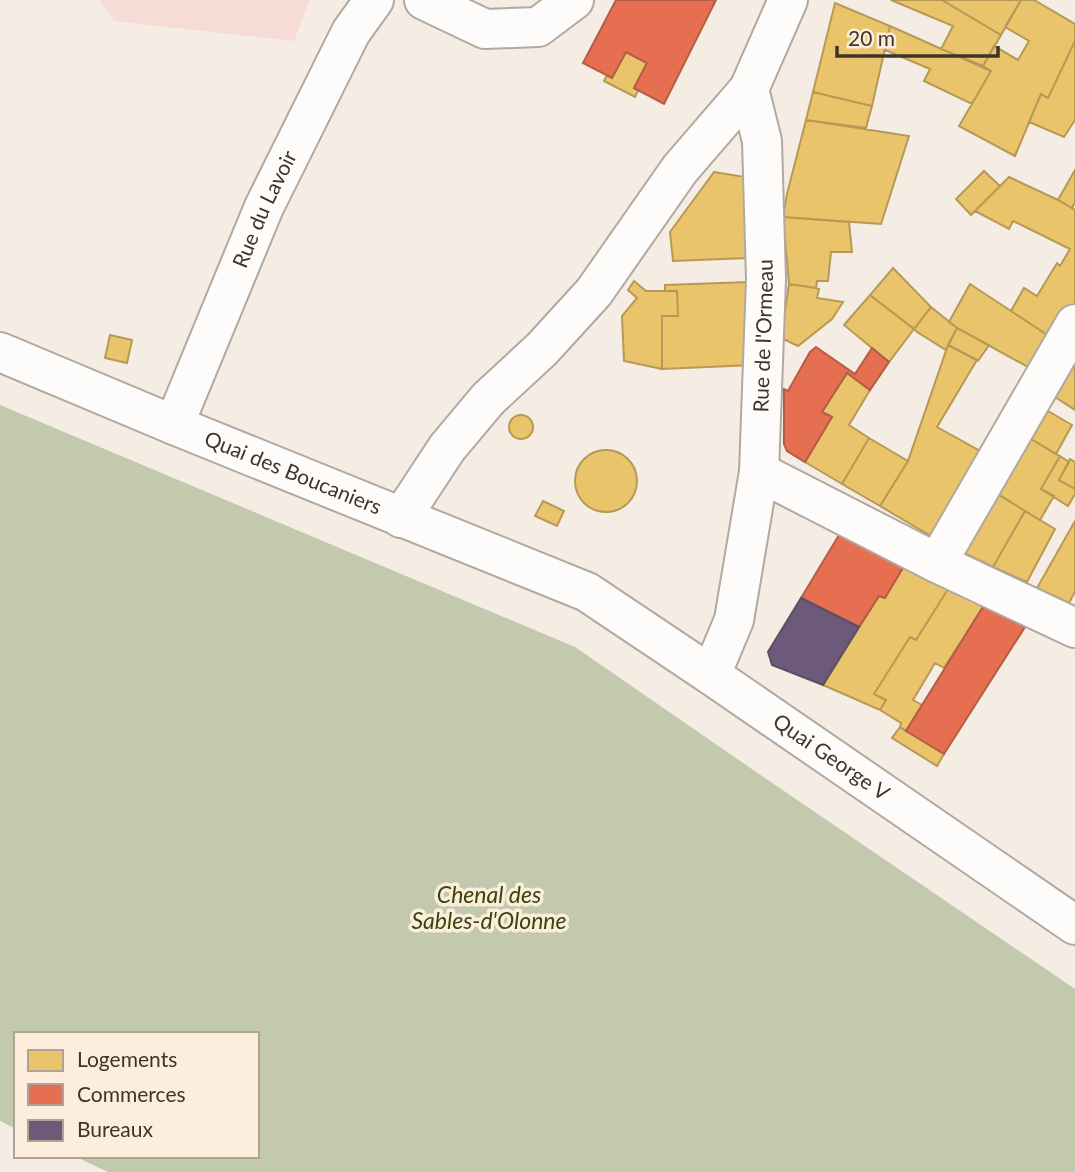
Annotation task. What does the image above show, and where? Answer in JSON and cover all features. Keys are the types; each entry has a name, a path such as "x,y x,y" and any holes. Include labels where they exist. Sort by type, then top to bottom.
{"street":[{"name":"Rue du Lavoir","path":"174,425 264,207 351,32 374,0"},
{"path":"424,0 485,29 538,27 574,0"},
{"path":"401,518 447,448 488,399 542,349 594,292 680,169 749,89 789,0"},
{"name":"Rue de l'Ormeau","path":"711,675 734,620 759,472 765,255 762,141 749,89"},
{"path":"937,563 1075,324"},
{"name":"Quai des Boucaniers","path":"0,352 587,592"},
{"path":"759,472 937,563 1075,628"},
{"name":"Quai George V","path":"587,592 1075,925"}],"shaded area":[{"path":"99,0 310,0 294,41 114,21"}],"water":[{"name":"Chenal des Sables-d'Olonne","path":"0,405 575,647 1075,989 1075,1172 108,1172 78,1158 259,1158 259,1032 14,1032 14,1128 0,1121"}],"building: Logements":[{"path":"891,0 942,0 1001,35 983,66 941,49 953,26"},
{"path":"942,0 1021,0 1001,35"},
{"path":"1021,0 1034,0 1075,24 1075,41 1048,98 1041,94 1015,156 959,126 991,71 983,66 994,46 1018,60 1029,41 1005,27"},
{"path":"835,3 890,26 872,106 813,92"},
{"path":"890,26 991,71 972,104 924,81 930,69 885,50"},
{"path":"1075,41 1075,120 1064,137 1029,122 1041,94 1048,98"},
{"path":"626,52 647,63 634,88 638,91 635,97 604,81 607,75 612,78"},
{"path":"813,92 872,106 866,128 806,120"},
{"path":"806,120 909,136 881,224 783,217"},
{"path":"1075,170 1075,202 1072,208 1058,200"},
{"path":"984,171 1000,186 971,215 956,199"},
{"path":"714,172 745,177 748,258 673,261 670,232"},
{"path":"1009,177 1075,210 1075,306 1055,340 1011,311 1024,288 1037,296 1057,263 1060,266 1070,249 1013,221 1009,229 975,211"},
{"path":"783,217 849,222 852,252 831,252 828,281 817,281 816,288 789,284"},
{"path":"893,268 931,307 914,329 870,295"},
{"path":"634,281 646,291 677,291 678,316 662,316 662,369 624,361 622,316 637,298 628,290"},
{"path":"749,282 753,365 662,369 662,316 678,316 677,291 665,291 665,285"},
{"path":"789,284 819,289 817,298 843,302 832,319 798,346 781,338"},
{"path":"970,284 1055,340 1037,372 949,322"},
{"path":"870,295 914,329 889,362 844,325"},
{"path":"931,307 957,328 946,350 914,329"},
{"path":"957,328 989,345 978,361 948,345"},
{"path":"110,335 132,340 127,363 105,358"},
{"path":"948,345 977,360 937,427 989,456 941,542 880,506 908,461"},
{"path":"1075,363 1075,410 1055,397"},
{"path":"847,373 870,390 849,425 869,438 842,484 805,462 832,417 822,412"},
{"path":"1048,411 1072,425 1056,454 1031,439"},
{"path":"521,415 532,422 533,427 526,438 521,439 510,432 509,427 516,416"},
{"path":"869,438 908,461 880,506 842,484"},
{"path":"1031,439 1060,456 1041,489 1054,496 1040,520 999,495"},
{"path":"600,450 612,450 628,459 635,469 635,493 628,503 612,512 600,512 589,507 580,498 575,487 575,475 580,464 589,455"},
{"path":"1060,456 1069,462 1059,480 1075,489 1068,506 1041,489"},
{"path":"1070,459 1075,462 1075,489 1059,480"},
{"path":"995,492 1025,511 993,567 958,550"},
{"path":"543,501 564,511 557,526 535,516"},
{"path":"1025,511 1055,529 1027,582 993,567"},
{"path":"1075,521 1075,592 1069,603 1037,588"},
{"path":"904,566 950,586 916,640 910,637 874,694 886,700 880,710 823,685 879,596 885,598"},
{"path":"950,586 985,604 944,668 935,663 913,700 922,705 906,731 900,727 901,723 880,710 886,700 874,694 910,637 916,640"},
{"path":"900,727 944,754 937,766 892,738"}],"building: Commerces":[{"path":"616,0 716,0 664,104 634,88 647,63 626,52 612,78 583,63"},
{"path":"816,347 855,374 872,348 889,362 870,390 847,373 822,412 832,417 805,462 787,451 784,444 784,389 788,391 810,352"},
{"path":"839,535 904,566 885,598 879,596 859,627 801,598"},
{"path":"984,605 1025,627 944,754 906,731"}],"building: Bureaux":[{"path":"801,598 859,627 823,685 772,665 768,652"}]}
